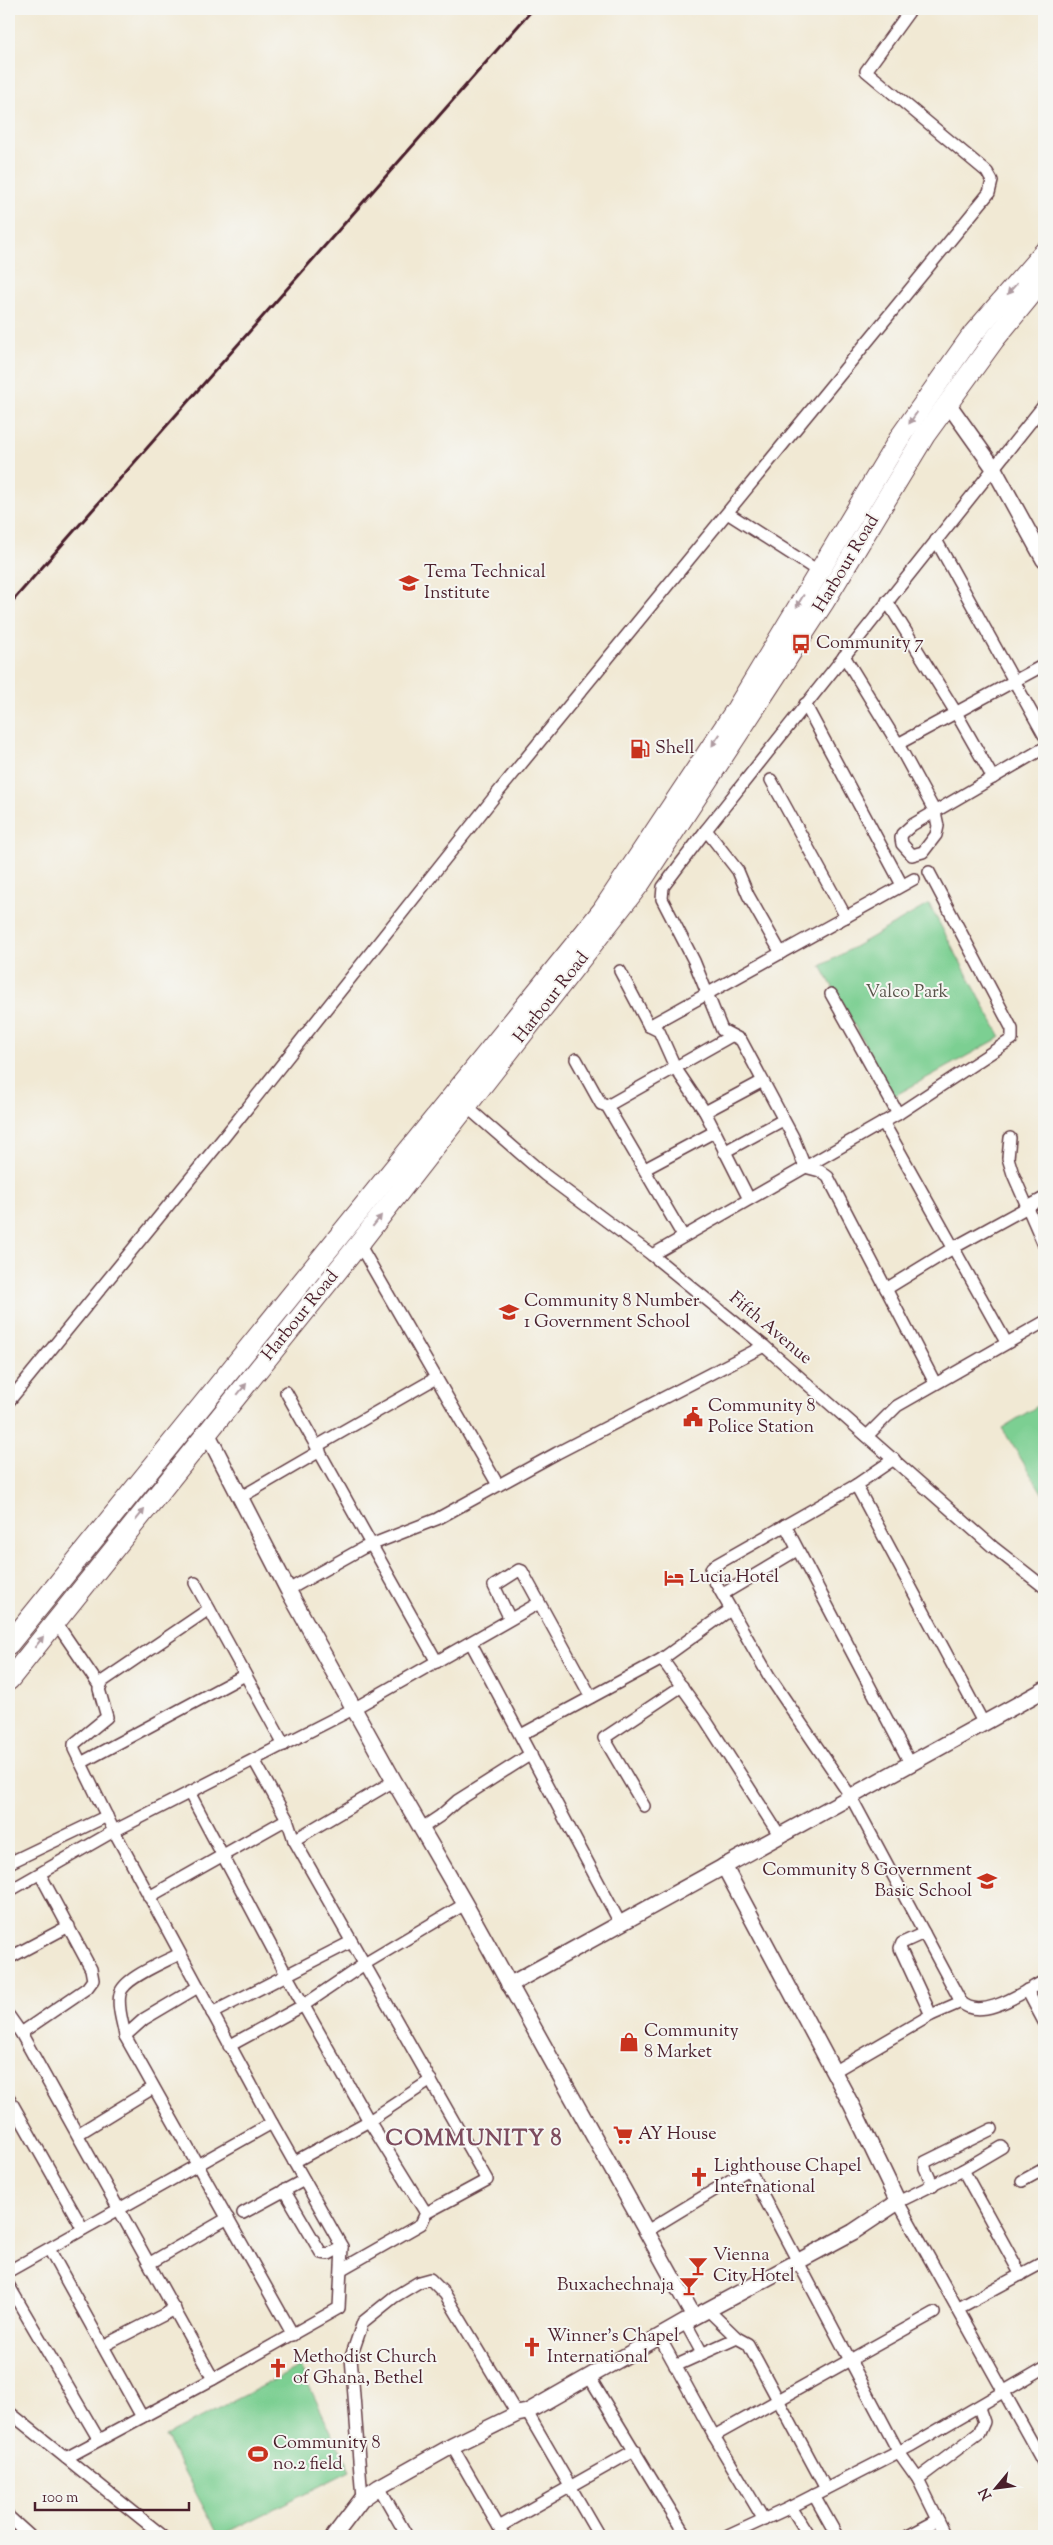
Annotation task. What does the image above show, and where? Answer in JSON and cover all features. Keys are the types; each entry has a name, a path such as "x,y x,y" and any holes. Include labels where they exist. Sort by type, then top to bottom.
{"highway":[{"name":"Harbour Road","path":"9,1644 310,1275 602,911 737,708 902,434 972,336 1044,252"},
{"name":"Harbour Road","path":"9,1680 359,1244 641,882 824,602 925,435 949,405 994,340 1044,279"}],"street":[{"path":"9,1401 225,1136 495,796 729,514 989,193 992,181 987,172 866,71 911,9"},
{"path":"949,405 993,467 1044,560"},
{"path":"935,1383 828,1178 820,1171 805,1167 783,1120 761,1082 741,1040 722,1030 694,961 661,895 663,887 706,830 1044,405"},
{"path":"729,514 818,571"},
{"path":"936,540 1044,735"},
{"path":"887,601 955,711 993,778"},
{"path":"844,656 898,744 934,812 1044,748"},
{"path":"898,744 955,711 1044,665"},
{"path":"805,704 902,885"},
{"path":"771,780 846,918"},
{"path":"706,830 738,871 748,895 781,953"},
{"path":"652,1255 682,1236 898,1114 1009,1043 1014,1035 929,872"},
{"path":"649,1026 914,879"},
{"path":"620,971 649,1026 659,1031 676,1069 705,1112 749,1199"},
{"path":"831,994 898,1114"},
{"path":"607,1106 676,1069 731,1036"},
{"path":"576,1059 601,1104 607,1106 645,1169 682,1236"},
{"path":"705,1112 761,1082"},
{"name":"Fifth Avenue","path":"467,1107 545,1175 652,1255 764,1346 994,1547 1044,1587"},
{"path":"724,1152 783,1120"},
{"path":"883,1122 1006,1342"},
{"path":"645,1169 714,1132"},
{"path":"1010,1138 1008,1158 1027,1208 1044,1245"},
{"path":"886,1289 953,1248 1044,1198"},
{"path":"359,1244 498,1485"},
{"path":"867,1436 889,1412 935,1383 1044,1322"},
{"path":"288,1590 372,1545 437,1520 498,1485 764,1346"},
{"path":"241,1498 436,1378"},
{"path":"286,1392 437,1662"},
{"path":"207,1432 288,1590 647,2231 689,2319 702,2353"},
{"path":"894,1459 856,1485 709,1570 769,1676 851,1797 960,2002 967,2008 977,2011 990,2008 1044,1981"},
{"path":"856,1485 984,1724"},
{"path":"785,1525 911,1765"},
{"path":"723,1594 797,1550"},
{"path":"510,1619 494,1586 516,1570 522,1571 591,1697"},
{"path":"196,1583 284,1745"},
{"path":"9,1891 114,1831 190,1794 355,1708 539,1603"},
{"path":"100,1687 103,1681 209,1609"},
{"path":"521,1735 662,1659 730,1610"},
{"path":"55,1621 100,1687 107,1717 74,1744 81,1764 179,1954 342,2247 339,2308 213,2379 66,2458"},
{"path":"471,1643 620,1923"},
{"path":"662,1659 682,1686 780,1836"},
{"path":"81,1764 245,1675"},
{"path":"644,1806 604,1738 682,1686"},
{"path":"510,1985 1044,1690"},
{"path":"422,1828 457,1801 531,1754"},
{"path":"254,1760 287,1819 294,1840 351,1942 366,1963 487,2180 426,2213 422,2224 342,2270"},
{"path":"294,1840 394,1781"},
{"path":"190,1794 221,1856 287,1976 370,2121 426,2213"},
{"path":"9,1863 107,1816"},
{"path":"149,1897 287,1819"},
{"path":"724,1866 832,2072 852,2106 898,2202 1044,2464"},
{"path":"21,2033 87,1988 93,1980 91,1969 40,1874"},
{"path":"229,2046 304,2005 366,1963 465,1904"},
{"path":"9,1958 69,1926"},
{"path":"924,1933 902,1944 900,1948 931,2015"},
{"path":"212,2014 351,1942"},
{"path":"179,1954 128,1981 120,1993 120,2011 126,2036 153,2088 198,2164 293,2334"},
{"path":"126,2036 144,2019 198,1987"},
{"path":"1027,1990 1044,2022"},
{"path":"832,2072 931,2015 960,2002"},
{"path":"9,2016 21,2033 78,2134 213,2379"},
{"path":"294,2162 370,2121 432,2080"},
{"path":"78,2134 153,2088"},
{"path":"9,2098 83,2229"},
{"path":"9,2271 119,2207 272,2123"},
{"path":"933,2186 925,2162 992,2129"},
{"path":"334,2536 362,2499 379,2487 452,2446 590,2378 689,2319 853,2232 898,2202 933,2186 1002,2147"},
{"path":"647,2231 749,2169 898,2451 918,2479 946,2536"},
{"path":"1022,2181 1044,2169"},
{"path":"963,2170 1021,2275"},
{"path":"243,2213 304,2180"},
{"path":"284,2190 320,2252 329,2254 342,2247"},
{"path":"150,2263 228,2218"},
{"path":"49,2249 142,2417"},
{"path":"957,2309 1044,2262"},
{"path":"362,2499 351,2357 363,2322 394,2297 419,2282 430,2279 445,2294 570,2485 599,2536"},
{"path":"9,2286 98,2440"},
{"path":"103,2346 175,2309"},
{"path":"708,2310 737,2338 748,2344 826,2489"},
{"path":"714,2436 934,2313"},
{"path":"659,2336 714,2436 764,2520"},
{"path":"675,2366 737,2338"},
{"path":"728,2536 791,2507 979,2408 1003,2391 1044,2368"},
{"path":"590,2378 686,2536"},
{"path":"918,2479 979,2433 984,2422 979,2408"},
{"path":"9,2412 163,2536"},
{"path":"452,2446 501,2532 570,2485 635,2450"},
{"path":"379,2487 407,2536"},
{"path":"814,2495 838,2536"},
{"path":"791,2507 808,2536"},
{"path":"9,2517 30,2536"},
{"path":"908,2536 938,2520"}],"green space":[{"name":"Valco Park","path":"929,904 1001,1037 894,1096 821,966"},
{"path":"1044,1402 1044,1496 1002,1428"},
{"name":"Community 8 no.2 field","path":"300,2367 350,2471 219,2536 165,2436"}],"railway":[{"path":"9,605 533,9"}],"place":[{"name":"Tema Technical Institute","path":"409,583"},
{"name":"Community 7","path":"801,644"},
{"name":"Shell","path":"640,749"},
{"name":"Community 8 Number 1 Government School","path":"509,1312"},
{"name":"Community 8 Police Station","path":"693,1417"},
{"name":"Lucia Hotel","path":"674,1578"},
{"name":"Community 8 Government Basic School","path":"987,1881"},
{"name":"Community 8 Market","path":"629,2042"},
{"name":"AY House","path":"623,2135"},
{"name":"Lighthouse Chapel International","path":"699,2177"},
{"name":"Vienna City Hotel","path":"698,2266"},
{"name":"Buxachechnaja","path":"689,2286"},
{"name":"Winner's Chapel International","path":"532,2347"},
{"name":"Methodist Church of Ghana, Bethel","path":"278,2368"},
{"name":"Community 8 no.2 field","path":"258,2454"}],"district":[{"name":"COMMUNITY 8","path":"474,2140"}]}
